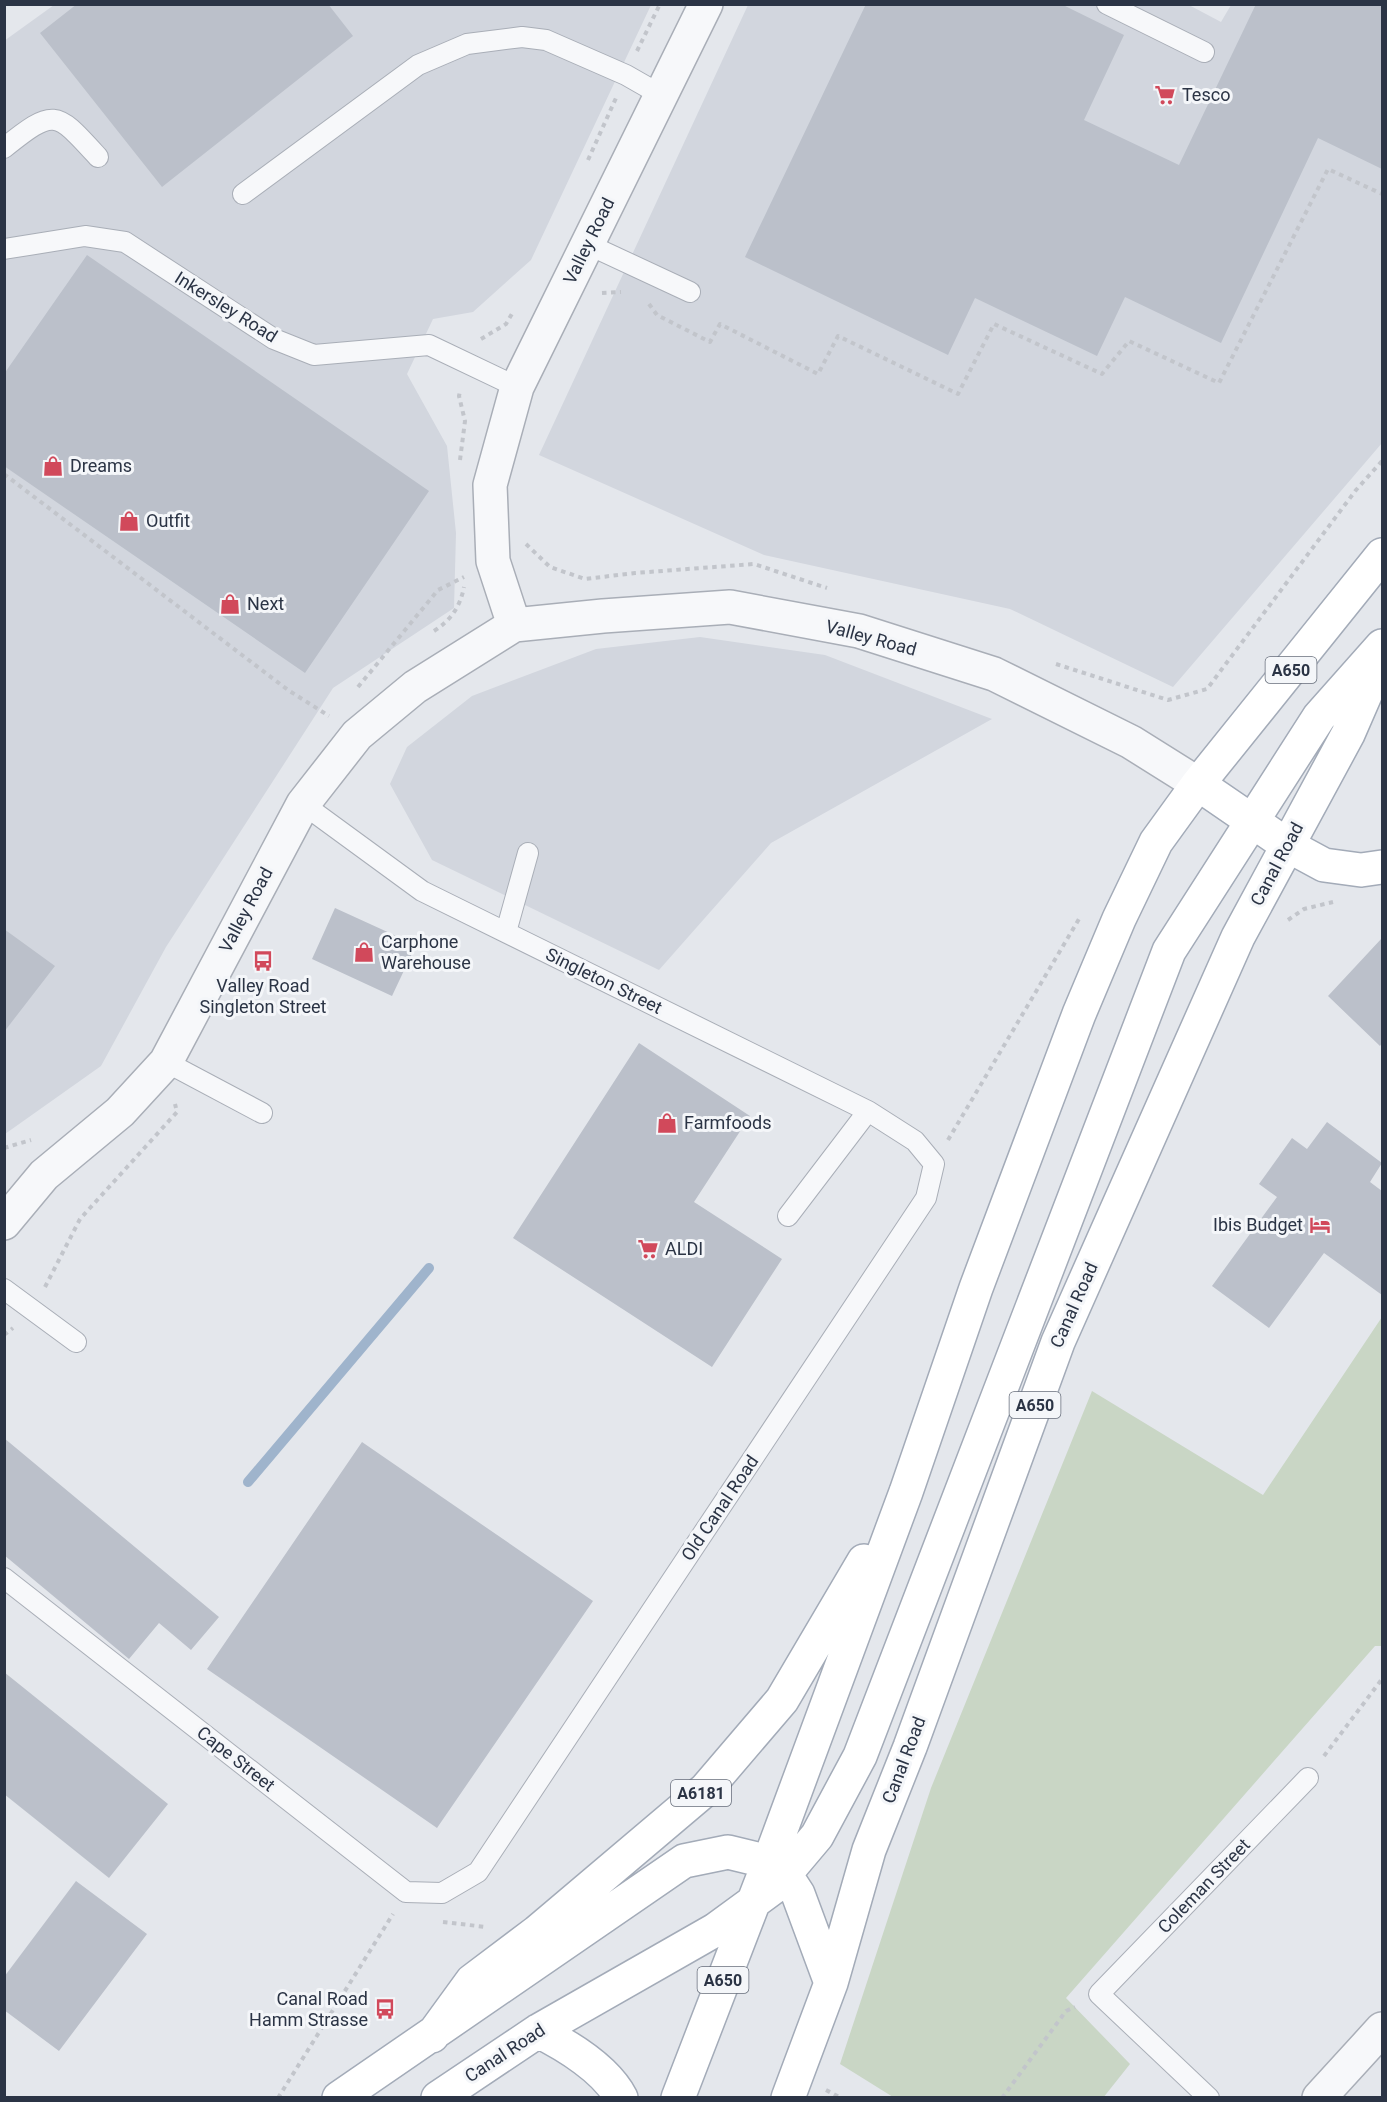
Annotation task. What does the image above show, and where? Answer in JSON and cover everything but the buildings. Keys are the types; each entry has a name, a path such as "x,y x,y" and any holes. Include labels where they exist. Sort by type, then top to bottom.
{"main road":[{"name":"A650","path":"678,2097 753,1903 777,1868 976,1288 1119,919 1156,842 1198,784 1383,555"},
{"name":"A650","path":"777,1868 817,1836 860,1756 1169,951 1319,717 1383,646"},
{"name":"Canal Road","path":"831,1983 869,1850 914,1735 1058,1342 1238,937 1348,734 1383,654"},
{"path":"1198,784 1287,845 1324,865 1361,870 1383,867"},
{"name":"A6181","path":"432,2036 472,1981 537,1932 706,1789 782,1700 906,1492"},
{"name":"A6181","path":"339,2097 432,2036 684,1861 728,1852 777,1868"},
{"path":"777,1868 798,1894 831,1983"},
{"name":"Canal Road","path":"438,2097 538,2031 715,1930 753,1903"},
{"name":"A650","path":"788,2097 831,1983"},
{"path":"538,2031 568,2046 615,2086 621,2097"}],"street":[{"name":"Valley Road","path":"514,625 493,561 490,485 518,387 706,4"},
{"name":"Valley Road","path":"4,1223 44,1175 120,1112 166,1062 303,804 357,735 415,687 514,625 603,616 730,608 859,631 994,674 1131,742 1198,784"},
{"path":"1319,2097 1383,2029"}],"lane":[{"path":"1107,4 1204,52"},
{"path":"243,194 418,65 467,44 522,37 546,40 626,75 661,94"},
{"path":"4,148 46,119 60,120 74,130 98,157"},
{"name":"Inkersley Road","path":"4,249 85,236 125,242 274,339 314,355 429,345 518,387"},
{"path":"587,244 690,292"},
{"name":"Singleton Street","path":"303,804 422,891 868,1111 915,1141 934,1164"},
{"path":"506,932 528,853"},
{"path":"166,1062 262,1113"},
{"path":"788,1216 868,1111"},
{"name":"Old Canal Road","path":"406,1892 442,1893 478,1872 926,1198 934,1164"},
{"path":"4,1288 76,1342"},
{"name":"Cape Street","path":"4,1578 406,1892"},
{"name":"Coleman Street","path":"1099,1995 1308,1778"},
{"path":"1099,1995 1209,2097"}],"path":[{"path":"583,170 660,4"},
{"path":"641,299 649,303 657,315 710,342 720,324 818,374 838,336 958,394 994,324 1102,374 1129,341 1219,383 1328,169 1383,194"},
{"path":"597,294 626,291"},
{"path":"460,465 465,421 459,396 470,364 481,339 506,324 517,304"},
{"path":"1050,662 1168,700 1207,689 1356,490 1383,461"},
{"path":"4,474 288,690 357,735"},
{"path":"524,542 550,567 585,579 754,564 834,590"},
{"path":"433,632 443,626 458,609 464,589 463,565"},
{"path":"934,1164 1080,918"},
{"path":"4,1335 33,1310 80,1219 177,1112 166,1062"},
{"path":"1308,1778 1383,1679"},
{"path":"278,2097 406,1892"},
{"path":"391,1917 402,1918"},
{"path":"436,1922 537,1932"},
{"path":"1002,2097 1066,2011 1099,1995"}],"shaded area":[{"path":"1187,4 1221,22 1231,5 1382,5 1382,443 1173,687 1010,609 764,555 539,455 748,5"},
{"path":"54,5 651,5 531,260 473,312 433,319 407,374 447,446 456,533 454,608 333,688 166,947 101,1066 5,1134 4,41"},
{"path":"700,637 825,655 992,719 771,843 659,970 432,860 390,784 407,747 472,696 596,649"}],"green space":[{"path":"1382,1317 1382,1646 1375,1646 1066,1998 1130,2064 1103,2098 893,2097 840,2064 931,1788 1092,1391 1263,1495"}],"waterway":[{"path":"248,1482 429,1268"}],"place":[{"name":"Tesco","path":"1165,95"},
{"name":"Dreams","path":"53,466"},
{"name":"Outfit","path":"129,521"},
{"name":"Next","path":"230,604"},
{"name":"Carphone Warehouse","path":"364,952"},
{"name":"Valley Road Singleton Street","path":"263,961"},
{"name":"Farmfoods","path":"667,1123"},
{"name":"Ibis Budget","path":"1320,1225"},
{"name":"ALDI","path":"648,1249"},
{"name":"Canal Road Hamm Strasse","path":"385,2009"}]}
